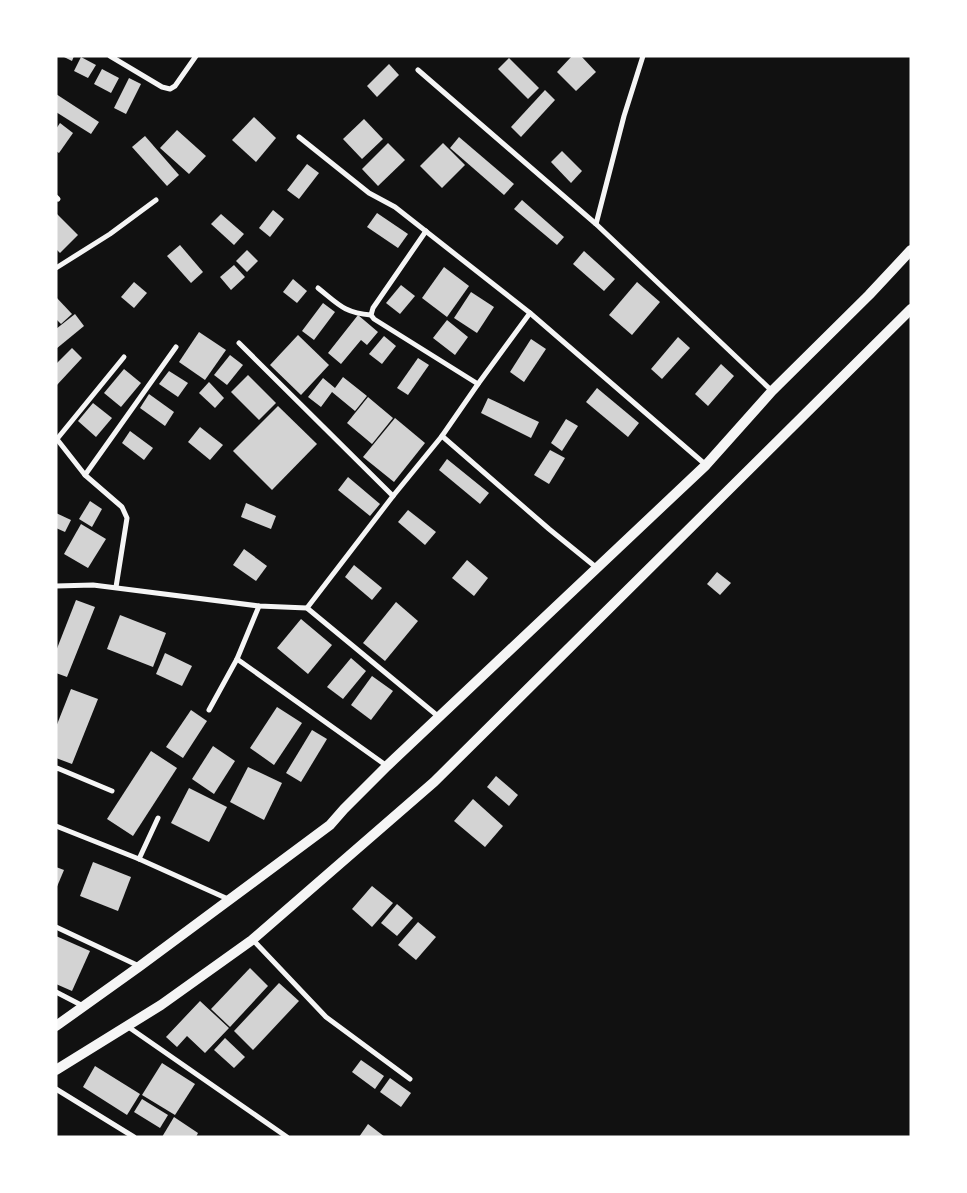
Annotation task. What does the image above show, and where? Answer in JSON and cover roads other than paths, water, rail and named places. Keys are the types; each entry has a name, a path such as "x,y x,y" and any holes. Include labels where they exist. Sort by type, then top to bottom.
{"main road":[{"path":"56,1026 330,825 387,766 706,464 772,391 869,295 911,250"},
{"path":"56,1070 161,1005 252,940 434,782 911,309"}],"street":[{"path":"110,56 162,87 170,89 175,86 196,56"},
{"path":"596,224 624,116 643,56"},
{"path":"418,70 596,224 772,391"},
{"path":"299,137 369,193 395,207 530,313 706,464"},
{"path":"56,268 110,234 156,200"},
{"path":"371,315 373,308 426,231"},
{"path":"318,288 352,313 371,315 374,319 478,384"},
{"path":"307,608 392,496 442,436 530,313"},
{"path":"239,343 392,496"},
{"path":"86,475 176,348"},
{"path":"116,587 127,518 122,507 86,475 57,439 124,357"},
{"path":"442,436 548,529 597,568"},
{"path":"56,586 92,585 116,587 259,606 307,608 439,717"},
{"path":"209,710 236,659 259,606"},
{"path":"236,659 387,766"},
{"path":"56,768 112,791"},
{"path":"139,859 158,818"},
{"path":"56,826 139,859 229,899"},
{"path":"56,927 140,966"},
{"path":"252,940 326,1017 410,1079"},
{"path":"56,992 83,1006"},
{"path":"127,1026 287,1137"},
{"path":"56,1089 134,1137"}]}
